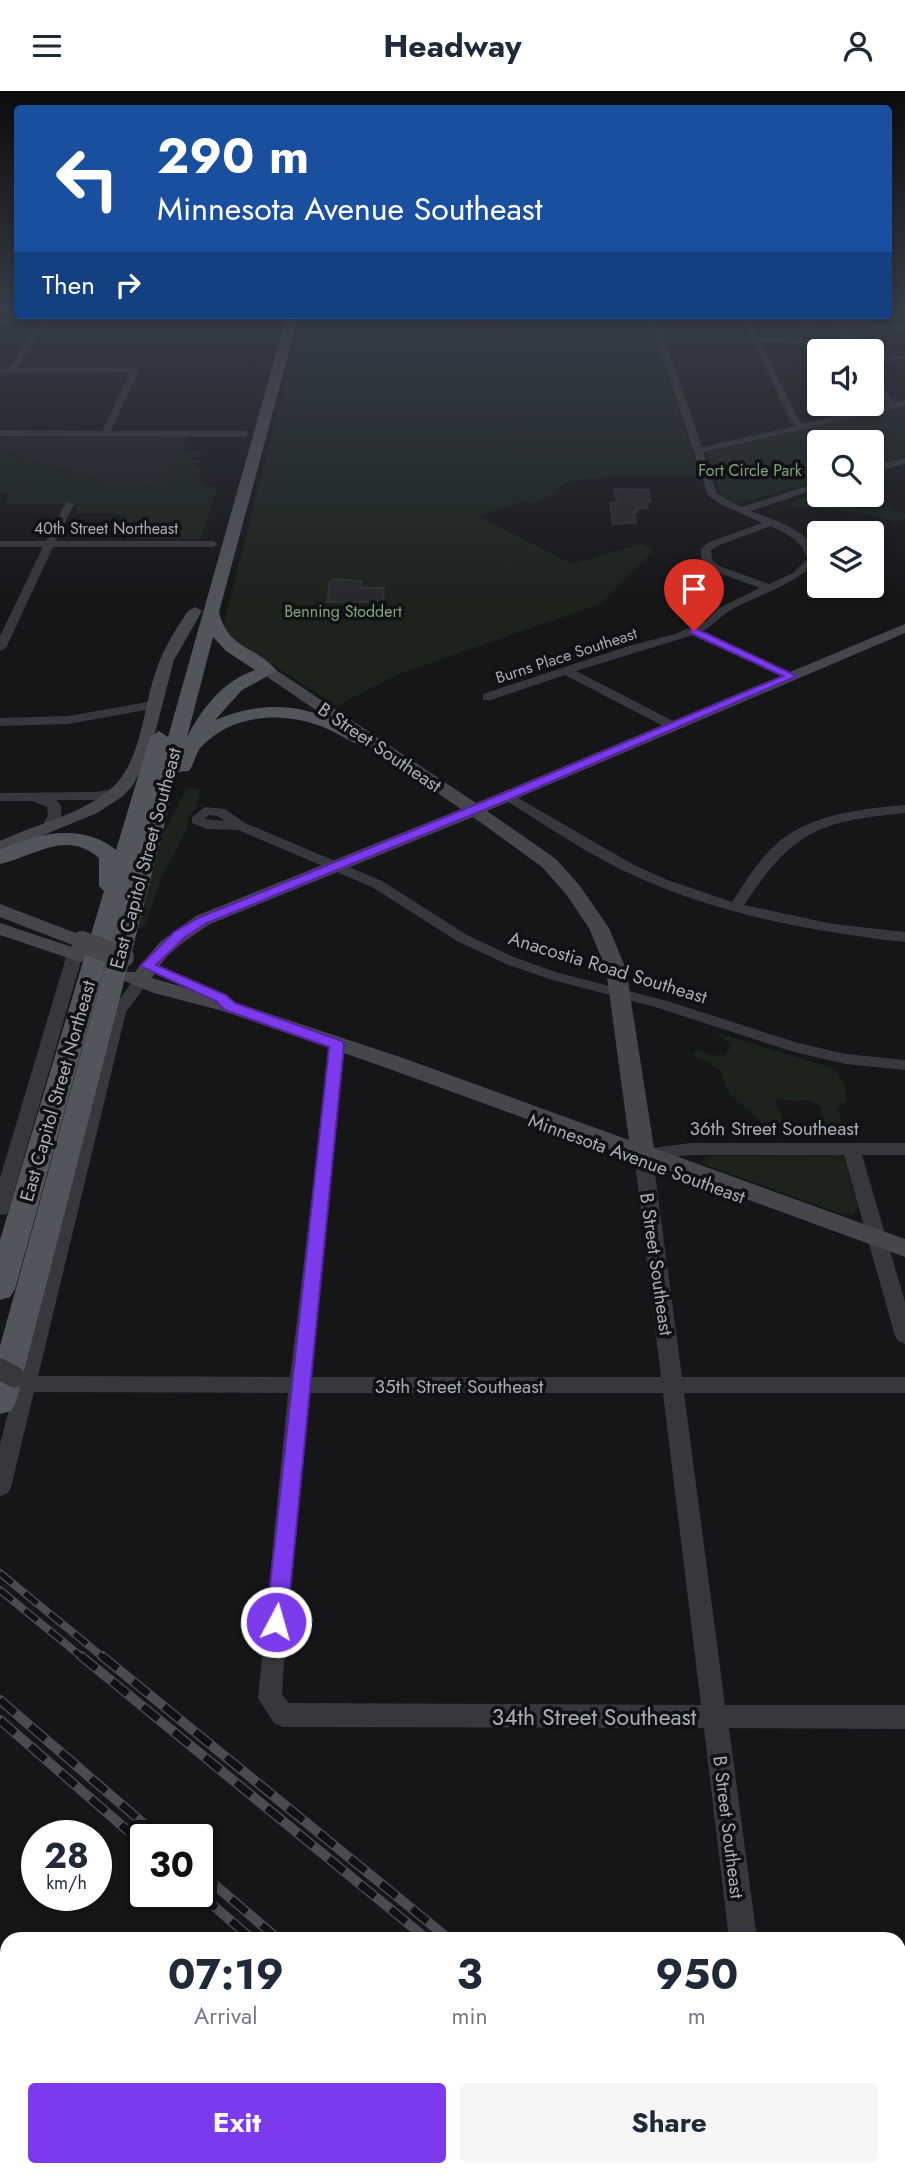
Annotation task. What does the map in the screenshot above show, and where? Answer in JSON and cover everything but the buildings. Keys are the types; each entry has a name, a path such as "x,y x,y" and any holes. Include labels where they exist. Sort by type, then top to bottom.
{"main road":[{"path":"229,488 253,405"},
{"name":"East Capitol Street Southeast","path":"0,1402 151,837 203,611 266,405"},
{"name":"East Capitol Street Northeast","path":"0,1289 85,946 203,611 218,527"},
{"name":"East Capitol Street Northeast","path":"0,848 103,802 116,793 132,775 170,652 203,611"},
{"path":"203,611 219,637 268,671"},
{"path":"144,974 179,935 203,921 509,796 905,628"},
{"path":"151,837 206,716 219,701 245,681 268,671"},
{"name":"B Street Southeast","path":"268,671 541,856 573,890 605,941 621,994 643,1156"},
{"path":"189,753 201,737 219,725 243,716 269,713 314,717 370,742"},
{"path":"0,858 31,845 57,839 82,841 110,856 110,896 85,946"},
{"path":"0,910 85,946"},
{"path":"0,929 85,946"},
{"name":"Minnesota Avenue Southeast","path":"85,946 202,1001 230,1007 372,1057 386,1067 905,1251"}],"street":[{"path":"105,433 118,405"},
{"path":"683,405 713,495 741,511 771,523"},
{"path":"787,405 795,422 802,425"},
{"path":"698,451 897,405"},
{"path":"0,433 245,434"},
{"path":"884,466 905,461"},
{"path":"741,511 807,489"},
{"path":"0,648 69,505"},
{"path":"770,588 715,568 705,555 706,549 713,544 771,523"},
{"name":"Burns Place Southeast","path":"487,697 691,632 710,623 720,612 804,570 813,557 811,548 805,541 771,523"},
{"name":"40th Street Northeast","path":"0,544 213,544"},
{"path":"691,632 787,678"},
{"path":"565,670 673,726"},
{"path":"0,722 68,720 153,705"},
{"path":"0,797 116,793"},
{"path":"509,796 628,867 691,894 735,908 807,925 905,937"},
{"path":"32,797 53,804 55,816 48,827"},
{"path":"735,908 779,849 803,833 842,818 905,809"},
{"name":"Anacostia Road Southeast","path":"240,826 338,865 396,894 462,938 500,957 554,976 817,1053 905,1065"},
{"name":"East Capitol Street Northeast","path":"0,1209 85,946"},
{"name":"East Capitol Street Southeast","path":"0,1487 14,1376 118,1012 144,974"},
{"path":"299,1386 337,1045"},
{"name":"36th Street Southeast","path":"643,1156 691,1149 905,1149"},
{"path":"851,1149 905,1336"},
{"name":"B Street Southeast","path":"643,1156 742,1932"},
{"name":"35th Street Southeast","path":"14,1376 53,1385 905,1385"},
{"name":"34th Street Southeast","path":"299,1386 270,1698 284,1715 905,1717"}],"shaded area":[{"path":"188,436 182,450 174,451 161,486 110,483 0,451 0,437"}],"green space":[{"name":"Benning Stoddert","path":"279,405 677,405 700,476 624,475 568,481 548,497 533,503 524,501 479,516 572,564 641,544 653,550 600,604 396,675 337,706 231,638 223,626"},
{"name":"Fort Circle Park","path":"905,407 905,457 884,463 884,430 807,430 807,484 737,504 720,493 706,451 831,421 857,416 884,416 884,411"},
{"path":"180,451 207,451 189,459 203,461 194,466 203,470 199,475 208,487 217,487 201,539 130,539 134,525 123,523 125,517 111,513 75,513 77,504 4,504 10,494 0,493 0,452 109,483 158,486 163,483 170,454"},
{"path":"805,497 807,507 875,509 889,505 894,511 905,513 905,519 896,522 866,514 786,505"},
{"path":"191,787 201,791 196,808 188,817 188,827 162,876 145,926 135,930 163,834 186,790"},
{"path":"715,1032 835,1069 845,1086 847,1101 837,1108 843,1124 841,1130 829,1131 820,1127 822,1107 808,1100 791,1101 778,1098 775,1102 788,1130 783,1133 770,1130 729,1093 720,1070 693,1054 696,1049 710,1055 724,1056 730,1049 730,1043"},
{"path":"840,1155 844,1158 858,1208 852,1215 845,1215 706,1165 702,1161 708,1156"}],"railway":[{"path":"0,1573 104,1658"},
{"path":"0,1590 83,1658"},
{"path":"81,1656 418,1932"},
{"path":"102,1656 440,1932"},
{"path":"0,1700 139,1820"},
{"path":"0,1720 126,1829"},
{"path":"217,1887 270,1932"},
{"path":"217,1909 244,1932"}],"route":[{"path":"276,1622 332,1068 337,1045 230,1007 221,998 147,966 179,935 203,921 509,796 792,676 694,631"}]}
